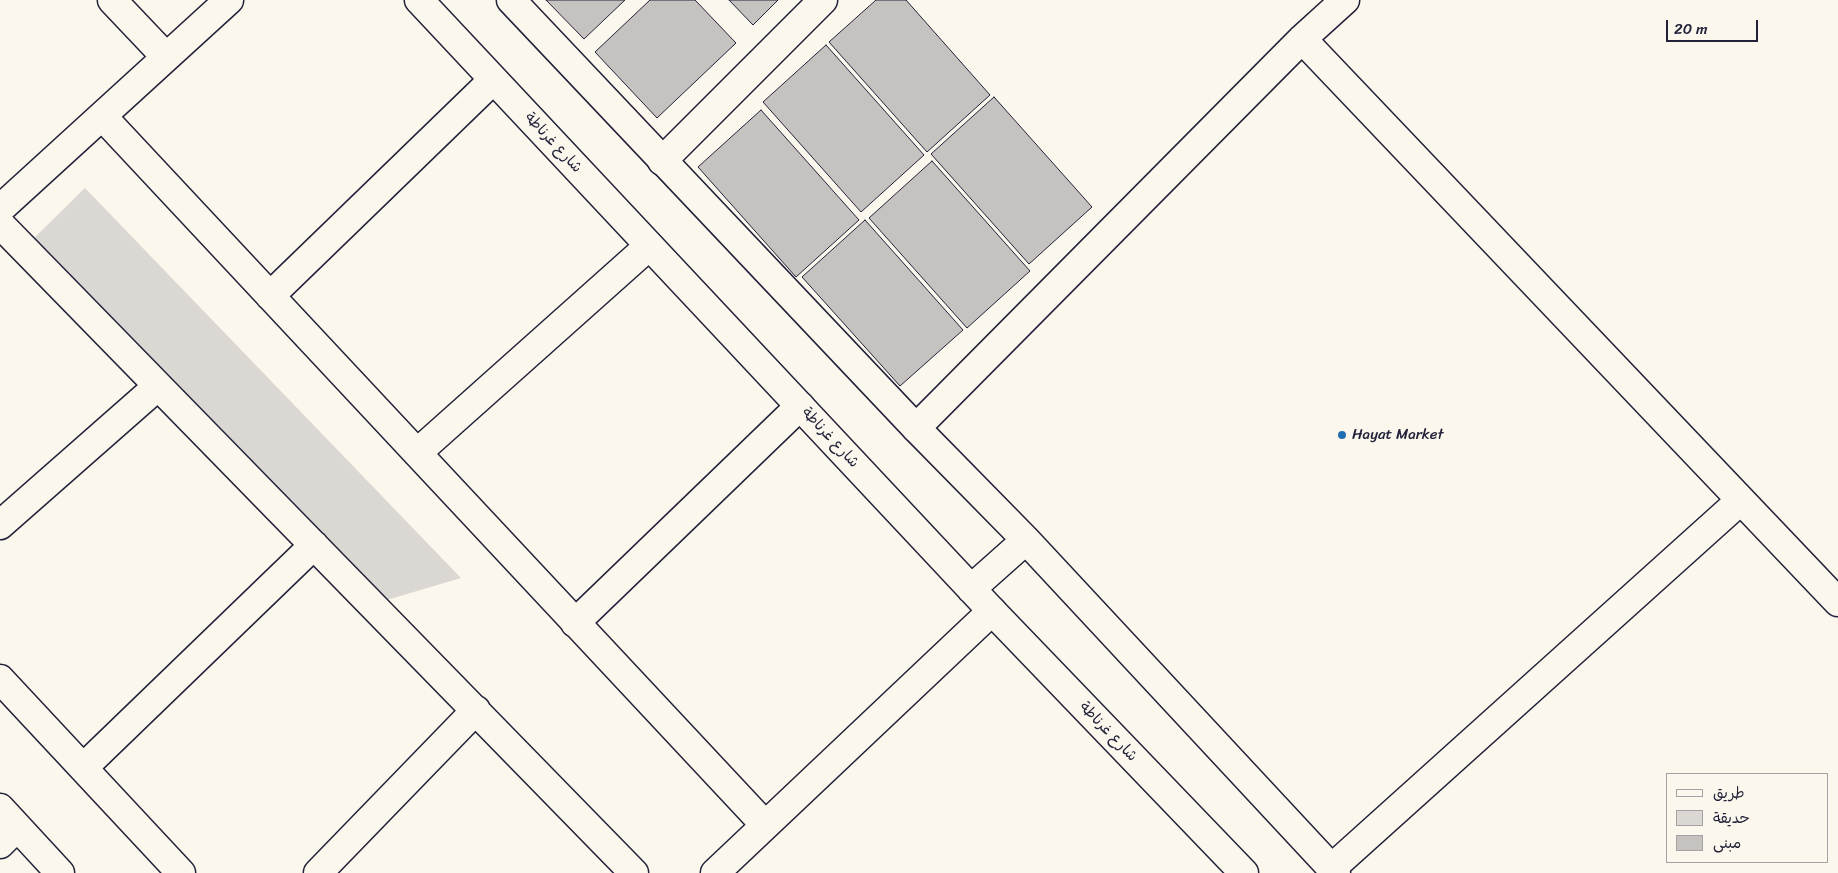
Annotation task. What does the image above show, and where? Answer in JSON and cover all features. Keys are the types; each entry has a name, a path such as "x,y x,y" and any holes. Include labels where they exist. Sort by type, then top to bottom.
{"street":[{"path":"112,0 166,57"},
{"path":"0,209 229,0"},
{"name":"شارع غرناطة","path":"419,0 971,589 1244,873"},
{"path":"511,0 916,428 1026,540 1334,871 1741,500"},
{"path":"662,161 824,0"},
{"path":"916,428 1302,40 1345,0"},
{"path":"1302,40 1838,602"},
{"path":"270,296 494,80"},
{"path":"102,116 765,826"},
{"path":"0,224 634,873"},
{"path":"417,453 649,246"},
{"path":"0,524 158,386"},
{"path":"575,623 800,406"},
{"path":"971,589 1026,540"},
{"path":"83,768 314,545"},
{"path":"715,873 992,611"},
{"path":"0,679 181,873"},
{"path":"318,873 476,710"},
{"path":"6,827 60,873"}],"green space":[{"path":"85,188 461,578 380,602 32,240"}],"building":[{"path":"546,0 625,0 584,39"},
{"path":"650,0 695,0 736,43 657,118 595,52"},
{"path":"729,0 778,0 753,25"},
{"path":"876,0 906,0 990,95 927,152 829,42"},
{"path":"826,45 924,155 861,212 763,102"},
{"path":"994,97 1092,207 1029,264 931,154"},
{"path":"761,110 859,220 796,277 698,167"},
{"path":"932,161 1030,271 967,328 869,218"},
{"path":"865,220 963,330 900,386 802,277"}],"place":[{"name":"Hayat Market","path":"1342,435"}]}
